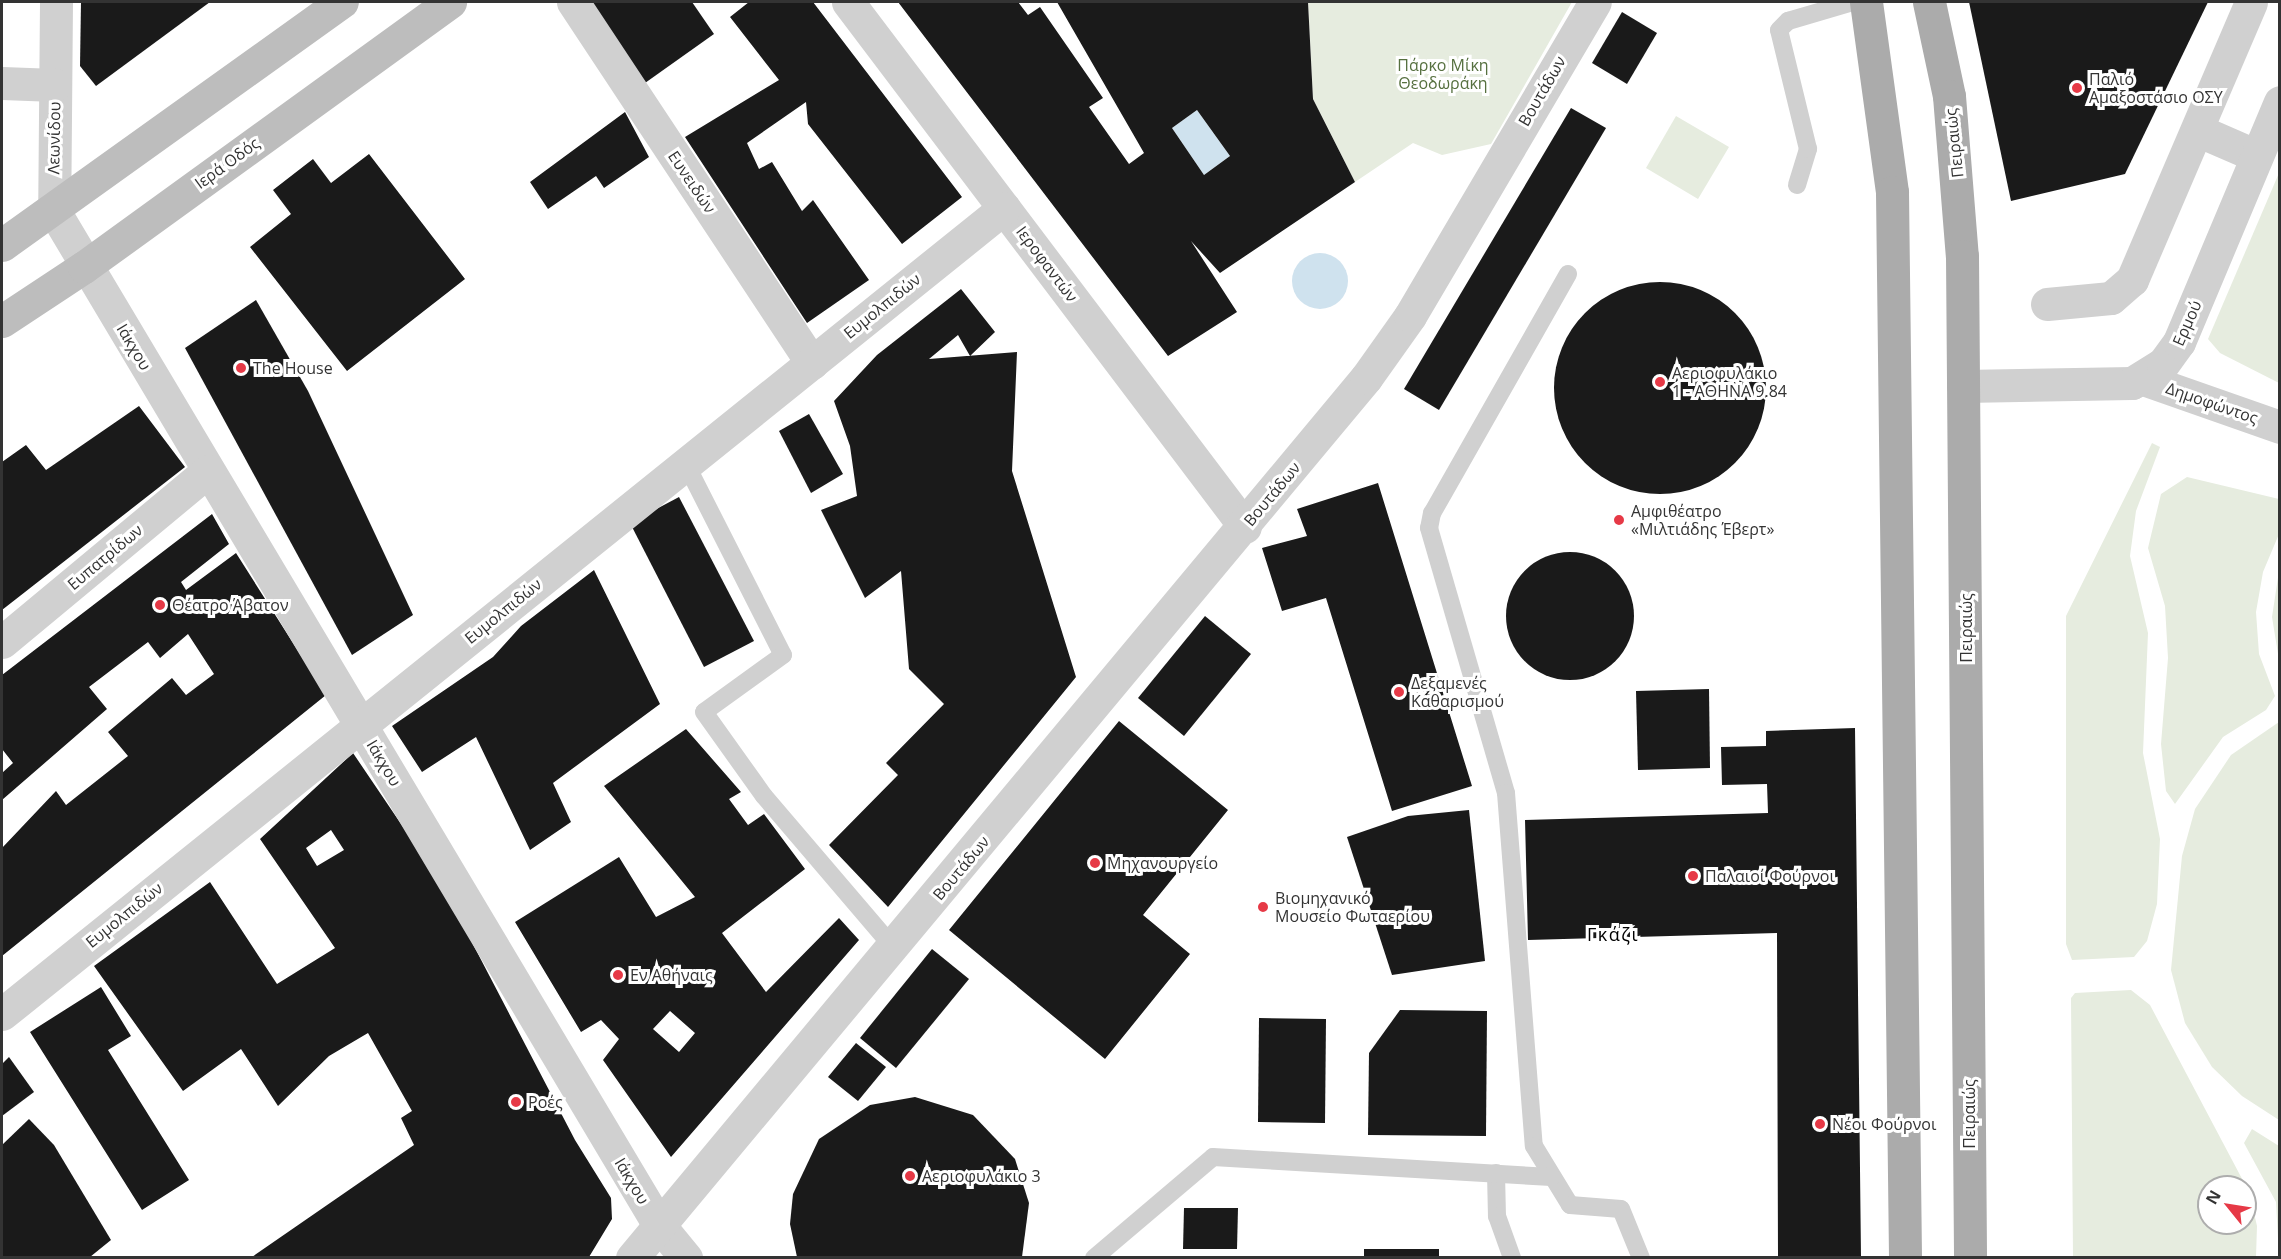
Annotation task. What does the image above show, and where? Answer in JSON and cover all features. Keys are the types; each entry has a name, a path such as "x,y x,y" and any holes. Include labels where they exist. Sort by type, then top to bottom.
{"main road":[{"path":"2,244 54,211 342,2"},
{"name":"Ιερά Οδός","path":"2,321 84,267 450,2"},
{"path":"1866,2 1892,192 1905,1257"},
{"name":"Πειραιώς","path":"1929,2 1947,86 1959,188 1963,386 1970,1257"}],"street":[{"name":"Λεωνίδου","path":"56,2 54,211 84,267"},
{"name":"Ευνειδών","path":"573,2 812,363"},
{"name":"Ιεροφαντών","path":"848,2 1245,527"},
{"name":"Βουτάδων","path":"632,1257 894,948 1245,527 1410,316 1595,2"},
{"path":"2047,304 2111,298 2122,292 2197,130 2251,2"},
{"path":"2,83 55,85"},
{"name":"Ερμού","path":"2143,379 2179,342 2280,102"},
{"path":"2197,130 2257,156"},
{"name":"Ευμολπιδών","path":"2,1014 1004,208"},
{"name":"Ιάκχου","path":"84,267 659,1225 686,1257"},
{"path":"1963,386 2143,379"},
{"name":"Δημοφώντος","path":"2143,379 2280,428"},
{"name":"Ευπατρίδων","path":"2,642 208,471"}],"lane":[{"path":"1797,185 1808,149 1779,30 1788,21 1853,2"},
{"path":"1568,274 1432,513 1429,528 1506,793 1531,1133 1551,1177 1570,1205 1622,1209 1641,1257"},
{"path":"686,464 783,656 704,712 764,796 894,948"},
{"path":"1094,1257 1213,1156 1551,1177"},
{"path":"1496,1173 1497,1216 1512,1257"}],"green space":[{"name":"Πάρκο Μίκη Θεοδωράκη","path":"1308,2 1572,2 1491,144 1442,155 1413,143 1355,182 1313,99"},
{"path":"1676,116 1729,147 1698,199 1646,168"},
{"path":"2279,173 2279,383 2220,353 2208,339"},
{"path":"2152,443 2160,447 2136,511 2130,556 2148,633 2143,753 2160,839 2157,904 2147,941 2134,957 2072,960 2066,944 2066,616"},
{"path":"2187,477 2279,499 2279,534 2263,572 2256,612 2259,654 2275,696 2266,710 2223,737 2175,804 2166,791 2161,744 2168,658 2165,606 2148,548 2161,494"},
{"path":"2279,571 2279,660 2272,617"},
{"path":"2279,722 2279,1120 2242,1096 2212,1067 2185,1023 2171,970 2182,856 2195,809 2231,755"},
{"path":"2131,990 2150,1005 2240,1175 2197,1175 2197,1235 2257,1235 2256,1257 2073,1257 2071,998 2075,993"},
{"path":"2252,1129 2279,1146 2279,1257 2276,1202 2244,1143"}],"water":[{"path":"1197,110 1230,156 1204,175 1172,128"},
{"path":"1320,253 1331,255 1340,261 1346,270 1348,281 1346,292 1340,301 1331,307 1320,309 1309,307 1300,301 1294,292 1292,281 1294,270 1300,261 1309,255"}],"building":[{"path":"81,2 210,2 96,86 80,66"},
{"path":"590,2 692,2 714,34 645,83"},
{"path":"749,2 813,2 962,197 902,244 808,124 806,102 747,143 759,169 772,162 802,211 813,200 869,280 807,323 685,137 779,80 730,17"},
{"path":"898,2 1018,2 1028,15 1040,7 1103,98 1089,107 1129,164 1144,153 1057,2 1308,2 1313,99 1355,182 1220,273 1191,241 1237,312 1168,356","holes":["1197,110 1230,156 1204,175 1172,128"]},
{"name":"Παλιό Αμαξοστάσιο ΟΣΥ","path":"1969,2 2208,2 2125,174 2011,201"},
{"path":"1622,12 1657,33 1627,84 1592,63"},
{"path":"1571,108 1606,128 1439,410 1404,389"},
{"path":"625,112 649,157 604,188 596,176 548,209 530,182"},
{"path":"369,154 465,279 347,371 250,247 291,214 273,190 313,159 331,183"},
{"name":"Αεριοφυλάκιο 1 - ΑΘΗΝΑ 9.84","path":"1650,282 1670,282 1691,286 1710,294 1728,306 1742,320 1754,338 1762,357 1766,388 1762,419 1754,438 1742,456 1728,470 1710,482 1691,490 1670,494 1650,494 1629,490 1610,482 1592,470 1578,456 1566,438 1558,419 1554,398 1554,378 1558,357 1566,338 1578,320 1592,306 1610,294 1629,286"},
{"path":"961,289 995,332 970,356 1017,352 1012,471 1076,677 888,907 829,845 898,775 886,763 944,704 909,669 901,571 865,598 821,510 857,496 850,446 834,401 877,355","holes":["958,335 970,356 929,359"]},
{"path":"256,300 308,391 413,615 352,655 185,348"},
{"path":"139,406 185,467 2,610 2,462 26,445 46,470"},
{"path":"809,414 843,474 811,493 779,431"},
{"name":"Δεξαμενές Καθαρισμού","path":"1378,483 1472,786 1392,811 1326,598 1282,611 1262,548 1307,536 1297,509"},
{"path":"679,497 754,641 704,667 630,523"},
{"path":"212,514 229,544 181,582 186,590 236,553 326,695 2,956 2,848 56,791 66,805 128,756 108,732 172,678 186,695 214,674 188,634 160,658 148,642 89,687 107,709 2,800 2,773 13,763 2,749 2,675"},
{"path":"1570,552 1594,557 1615,571 1629,592 1634,616 1629,640 1615,661 1594,675 1570,680 1546,675 1525,661 1511,640 1506,616 1511,592 1525,571 1546,557"},
{"path":"594,570 660,704 553,783 571,822 530,850 476,737 422,772 392,726 493,657 521,626"},
{"path":"1205,616 1251,654 1184,736 1138,698"},
{"path":"1709,689 1710,768 1638,770 1636,691"},
{"name":"Μηχανουργείο","path":"1119,721 1228,810 1143,915 1190,954 1105,1059 949,930"},
{"name":"Παλαιοί Φούρνοι","path":"1855,728 1861,1257 1778,1257 1777,933 1528,940 1525,820 1768,813 1767,784 1722,785 1721,747 1766,746 1766,731"},
{"path":"686,729 741,792 729,799 748,825 764,814 805,869 722,933 766,992 839,918 859,940 671,1157 603,1060 619,1039 601,1020 581,1032 515,922 619,857 656,917 695,897 604,786","holes":["670,1011 695,1033 679,1052 653,1029"]},
{"path":"353,753 441,883 575,1140 611,1198 612,1219 589,1257 252,1257 414,1145 401,1118 412,1111 368,1033 329,1056 278,1106 241,1049 183,1091 94,966 210,882 277,984 335,948 260,839","holes":["331,830 344,850 317,866 306,848"]},
{"path":"1469,810 1485,961 1392,975 1347,837 1408,816"},
{"path":"932,949 969,979 896,1068 860,1038"},
{"path":"101,987 131,1036 108,1050 189,1180 142,1210 30,1032"},
{"path":"1400,1010 1487,1011 1486,1136 1368,1135 1369,1053"},
{"path":"1259,1018 1326,1019 1325,1123 1258,1122"},
{"path":"856,1043 886,1067 858,1101 828,1077"},
{"path":"9,1057 34,1092 2,1116 2,1064"},
{"name":"Αεριοφυλάκιο 3","path":"915,1097 973,1115 1015,1159 1029,1203 1022,1257 797,1257 790,1224 793,1194 819,1139 870,1105"},
{"path":"29,1119 54,1145 111,1240 90,1257 2,1257 2,1145"},
{"path":"1184,1208 1238,1208 1237,1249 1183,1249"},
{"path":"1364,1249 1439,1249 1439,1257 1364,1257"}],"place":[{"name":"Παλιό Αμαξοστάσιο ΟΣΥ","path":"2077,88"},
{"name":"The House","path":"241,368"},
{"name":"Αεριοφυλάκιο 1 - ΑΘΗΝΑ 9.84","path":"1660,382"},
{"name":"Αμφιθέατρο «Μιλτιάδης Έβερτ»","path":"1619,520"},
{"name":"Θέατρο Άβατον","path":"160,605"},
{"name":"Δεξαμενές Καθαρισμού","path":"1399,692"},
{"name":"Μηχανουργείο","path":"1095,863"},
{"name":"Παλαιοί Φούρνοι","path":"1693,876"},
{"name":"Βιομηχανικό Μουσείο Φωταερίου","path":"1263,907"},
{"name":"Εν Αθήναις","path":"618,975"},
{"name":"Ροές","path":"516,1102"},
{"name":"Νέοι Φούρνοι","path":"1820,1124"},
{"name":"Αεριοφυλάκιο 3","path":"910,1176"}],"district":[{"name":"Γκάζι","path":"1613,934"}]}
